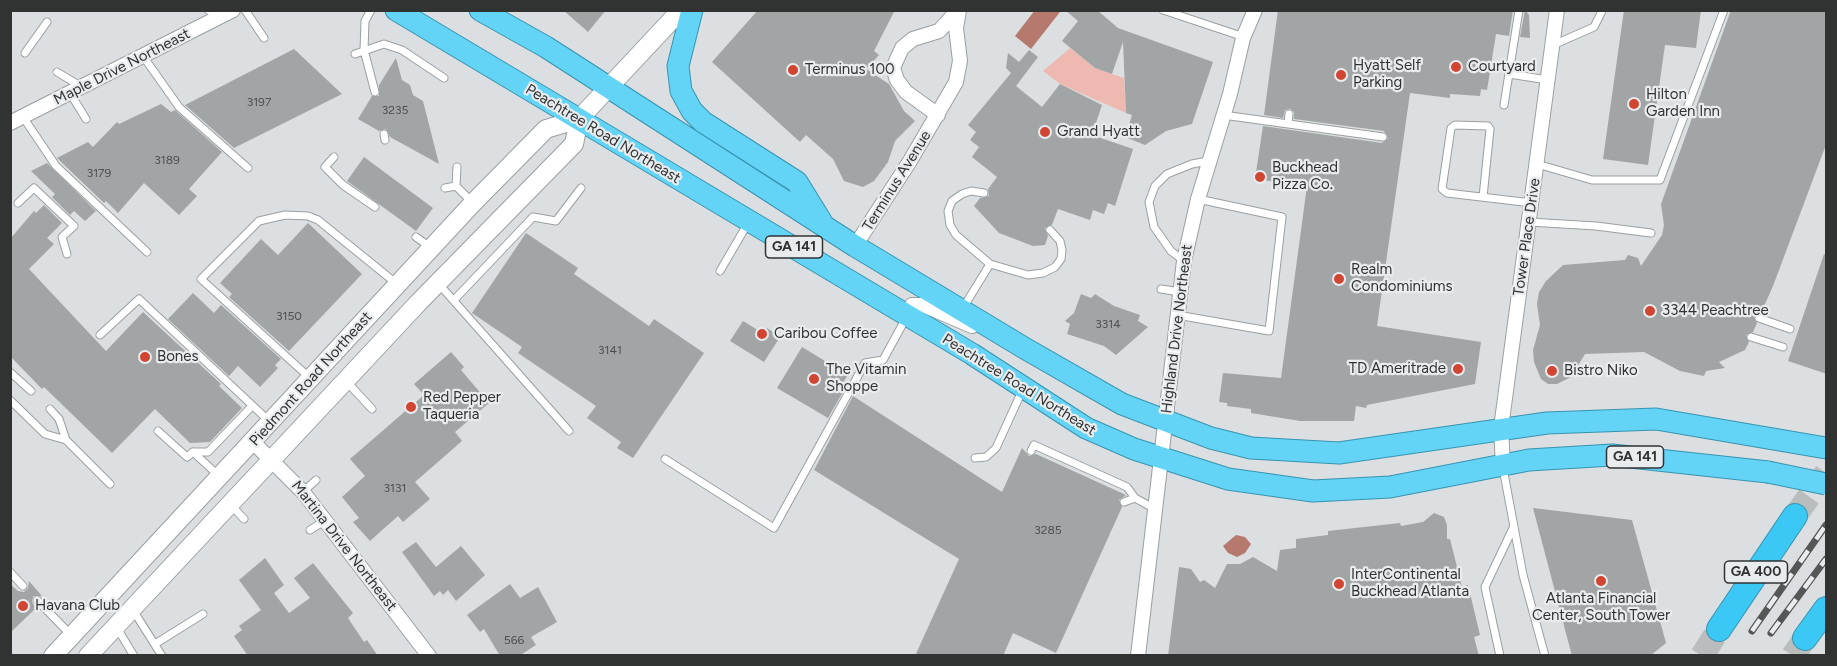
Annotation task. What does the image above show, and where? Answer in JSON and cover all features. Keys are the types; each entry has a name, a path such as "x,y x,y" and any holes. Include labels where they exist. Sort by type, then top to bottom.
{"highway":[{"name":"Peachtree Road Northeast","path":"396,10 749,220 1086,428 1162,458 1228,479 1313,491 1390,487 1529,460 1612,455 1768,472 1827,484"},
{"name":"GA 141","path":"480,10 546,47 855,246 1026,350 1122,404 1166,423 1251,448 1339,453 1501,428 1575,421 1656,419 1817,446"},
{"path":"692,10 678,66 681,91 692,111 709,126 797,182 825,226"},
{"name":"GA 400","path":"1719,629 1795,516"},
{"path":"1805,638 1827,609"}],"main road":[{"name":"Piedmont Road Northeast","path":"53,656 312,380 473,203 546,129 579,120 681,10"},
{"name":"Piedmont Road Northeast","path":"88,656 438,283 574,144 579,120"}],"street":[{"name":"Maple Drive Northeast","path":"17,120 143,56 213,14 232,10"},
{"name":"Terminus Avenue","path":"938,115 906,92 897,80 893,68 902,48 913,39 939,31 959,10"},
{"name":"Terminus Avenue","path":"855,246 938,115 956,82 960,61 957,28 959,10"},
{"name":"Highland Drive Northeast","path":"1138,656 1184,261 1208,161 1244,37 1255,10"},
{"name":"Tower Place Drive","path":"1503,465 1501,428 1557,10"},
{"path":"907,316 912,305 923,304 1026,350"},
{"name":"Martina Drive Northeast","path":"253,442 303,492 429,656"}],"lane":[{"path":"245,10 264,38"},
{"path":"371,10 365,21 364,50 375,92"},
{"path":"1163,10 1244,37"},
{"path":"1504,105 1519,10"},
{"path":"1538,164 1592,180 1660,180 1724,10"},
{"path":"1553,45 1594,27 1602,11"},
{"path":"25,53 47,22"},
{"path":"355,54 384,44 402,50 444,78"},
{"path":"143,56 179,107 248,168"},
{"path":"57,72 76,90 86,119"},
{"path":"1509,74 1548,80"},
{"path":"1288,124 1289,114"},
{"path":"1223,115 1383,137"},
{"path":"17,120 56,166 147,252"},
{"path":"1483,197 1490,129 1488,126 1455,124 1451,128 1441,182 1443,189 1447,193 1532,203"},
{"path":"334,157 326,167 343,185 375,207"},
{"path":"1184,261 1168,247 1154,227 1149,202 1155,186 1167,174 1192,164 1208,161"},
{"path":"457,167 456,186 473,203"},
{"path":"445,188 456,186"},
{"path":"18,202 34,188 74,226 62,237 67,254"},
{"path":"454,299 533,217 556,221 581,188"},
{"path":"984,193 971,191 962,194 952,201 948,211 950,225 956,235 990,264 1028,275 1043,273 1055,267 1061,258 1062,250 1060,242 1050,230"},
{"path":"1176,315 1269,331 1282,217 1198,199"},
{"path":"312,380 201,279 259,221 285,215 308,216 318,220 398,284"},
{"path":"720,271 749,220"},
{"path":"1529,222 1596,226 1651,234"},
{"path":"416,237 432,248"},
{"path":"962,311 990,264"},
{"path":"438,283 569,431"},
{"path":"1161,289 1180,292"},
{"path":"100,335 140,299 271,423"},
{"path":"665,459 774,528 865,363 882,360 907,316"},
{"path":"1759,318 1790,329"},
{"path":"1751,338 1783,347"},
{"path":"10,372 32,391"},
{"path":"346,380 372,409"},
{"path":"975,458 986,457 996,448 1012,407 1024,388"},
{"path":"10,400 45,434 66,440"},
{"path":"158,431 187,457 193,452 208,452 252,406"},
{"path":"50,409 59,419 66,440 110,484"},
{"path":"1031,452 1034,445 1127,487 1134,498 1155,509"},
{"path":"193,452 220,478"},
{"path":"1503,465 1523,575 1545,656"},
{"path":"303,492 316,480"},
{"path":"1124,502 1134,498"},
{"path":"230,504 244,519"},
{"path":"310,530 326,520"},
{"path":"1500,656 1485,587 1514,526"},
{"path":"10,573 23,586"},
{"path":"37,600 71,636"},
{"path":"132,609 162,656"},
{"path":"155,644 203,614"},
{"path":"115,626 134,656"}],"shaded area":[{"path":"1035,10 1060,12 1031,49 1015,36"},
{"path":"1070,48 1095,68 1124,78 1126,113 1060,84 1043,71"},
{"path":"1236,535 1245,537 1251,544 1245,553 1237,557 1228,553 1223,546"}],"building":[{"path":"563,10 606,10 588,32"},
{"name":"Terminus 100","path":"758,10 895,10 874,51 879,55 866,69 889,84 904,111 915,121 895,141 888,162 874,181 863,187 844,181 833,159 806,135 800,142 712,62"},
{"path":"1065,10 1097,10 1118,28 1213,62 1192,124 1166,131 1145,145 1125,137 1132,115 1126,113 1123,42 1112,74 1095,68 1062,41 1078,21"},
{"path":"1278,10 1513,10 1509,36 1496,34 1487,90 1481,89 1480,96 1450,94 1450,98 1410,93 1377,326 1481,342 1475,384 1367,405 1366,408 1356,406 1354,421 1300,421 1251,413 1251,409 1227,406 1227,403 1219,402 1223,373 1281,378 1307,186 1255,179 1263,126 1382,143 1388,138 1384,131 1294,119 1294,112 1290,109 1285,110 1283,118 1264,115"},
{"path":"1525,10 1529,15 1530,38 1520,37"},
{"name":"Hilton Garden Inn","path":"1624,10 1701,10 1696,48 1665,45 1648,165 1603,159"},
{"path":"1731,10 1827,10 1827,142 1773,286 1761,313 1754,316 1757,323 1753,332 1746,335 1749,342 1745,350 1719,362 1725,368 1706,371 1704,376 1680,371 1644,352 1585,354 1571,377 1557,384 1548,384 1541,379 1534,362 1533,350 1540,325 1537,304 1539,292 1546,281 1563,265 1625,260 1628,255 1638,258 1641,266 1662,235 1664,225 1661,204"},
{"path":"294,49 342,94 234,148 185,105"},
{"path":"1029,50 1038,57 1016,86 1042,107 1060,84 1102,105 1092,135 1133,149 1115,206 1108,203 1104,214 1093,210 1090,220 1058,209 1052,225 1045,228 1048,236 1045,245 1033,246 999,233 974,206 980,198 989,196 988,189 997,177 972,157 979,147 970,140 976,132 968,125 1011,73 1006,68 1008,53 1019,62"},
{"path":"396,58 402,80 410,85 413,95 423,101 439,164 390,137 386,129 379,131 358,119 372,96 379,96 379,85"},
{"path":"161,104 171,112 175,110 222,152 189,189 197,196 179,215 144,183 118,213 106,201 104,203 57,158 88,142 93,147 117,122 119,124"},
{"path":"364,157 433,208 416,231 347,181"},
{"path":"47,163 96,211 85,221 74,211 70,215 52,197 55,194 31,171"},
{"path":"44,205 62,223 47,238 54,244 29,269 106,351 143,312 221,384 219,386 242,408 210,442 190,443 155,409 112,453 44,387 42,389 10,356 10,239 34,211 36,213"},
{"path":"308,223 362,274 289,351 229,297 232,294 220,283 261,239 278,255"},
{"path":"526,233 578,268 574,274 649,326 654,319 704,353 633,458 617,448 621,442 587,418 596,406 518,353 522,347 472,313"},
{"path":"1824,254 1827,255 1827,374 1788,361"},
{"path":"193,293 214,313 221,305 281,359 275,365 278,368 260,387 238,366 229,376 168,319"},
{"path":"1081,294 1091,298 1095,294 1114,306 1140,315 1138,321 1148,327 1116,355 1104,346 1067,334 1070,324 1065,321 1074,313"},
{"path":"743,321 764,334 767,328 780,337 764,362 730,341"},
{"path":"802,347 848,375 840,387 844,390 828,418 777,388"},
{"path":"451,352 464,367 461,370 489,403 455,432 462,441 415,482 430,499 403,522 398,516 370,541 353,522 359,518 342,497 365,476 350,459 424,395 414,384"},
{"path":"853,396 1002,492 1022,448 1029,456 1036,454 1126,495 1119,500 1122,507 1056,653 1013,633 1003,656 915,656 959,559 814,470"},
{"name":"Atlanta Financial Center, South Tower","path":"1533,508 1632,520 1666,643 1650,656 1572,656"},
{"name":"InterContinental Buckhead Atlanta","path":"1434,513 1444,517 1447,525 1447,539 1450,539 1462,587 1468,585 1480,635 1474,637 1479,656 1168,656 1179,567 1191,569 1200,582 1204,580 1215,588 1227,564 1240,564 1253,557 1277,571 1280,550 1296,548 1296,539 1328,535 1328,531 1400,523 1401,526 1423,522"},
{"path":"416,542 436,567 461,546 485,575 456,601 448,590 443,595 440,591 434,596 402,552"},
{"path":"265,558 284,585 274,593 289,613 310,598 294,578 313,563 353,613 348,618 364,642 367,640 378,656 248,656 234,636 242,630 239,626 261,610 239,580"},
{"name":"Havana Club","path":"29,581 42,596 33,596 32,602 36,608 10,633 10,584 18,591 24,592 28,588"},
{"path":"510,584 520,598 538,587 557,622 531,637 536,645 519,656 500,656 484,629 480,632 467,615"}],"tunnel":[{"path":"1795,516 1826,473"},
{"path":"1702,656 1719,629"},
{"path":"1793,656 1805,638"}],"railway":[{"path":"1752,631 1826,525"},
{"path":"1771,633 1826,559"}],"place":[{"name":"Courtyard","path":"1456,67"},
{"name":"Terminus 100","path":"793,70"},
{"name":"Hyatt Self Parking","path":"1341,75"},
{"name":"Hilton Garden Inn","path":"1634,104"},
{"name":"Grand Hyatt","path":"1045,132"},
{"name":"Buckhead Pizza Co.","path":"1260,177"},
{"name":"Realm Condominiums","path":"1339,279"},
{"name":"3344 Peachtree","path":"1650,311"},
{"name":"Caribou Coffee","path":"762,334"},
{"name":"Bones","path":"145,357"},
{"name":"TD Ameritrade","path":"1458,369"},
{"name":"Bistro Niko","path":"1552,371"},
{"name":"The Vitamin Shoppe","path":"814,379"},
{"name":"Red Pepper Taqueria","path":"411,407"},
{"name":"Atlanta Financial Center, South Tower","path":"1601,581"},
{"name":"InterContinental Buckhead Atlanta","path":"1339,584"},
{"name":"Havana Club","path":"23,606"}]}
